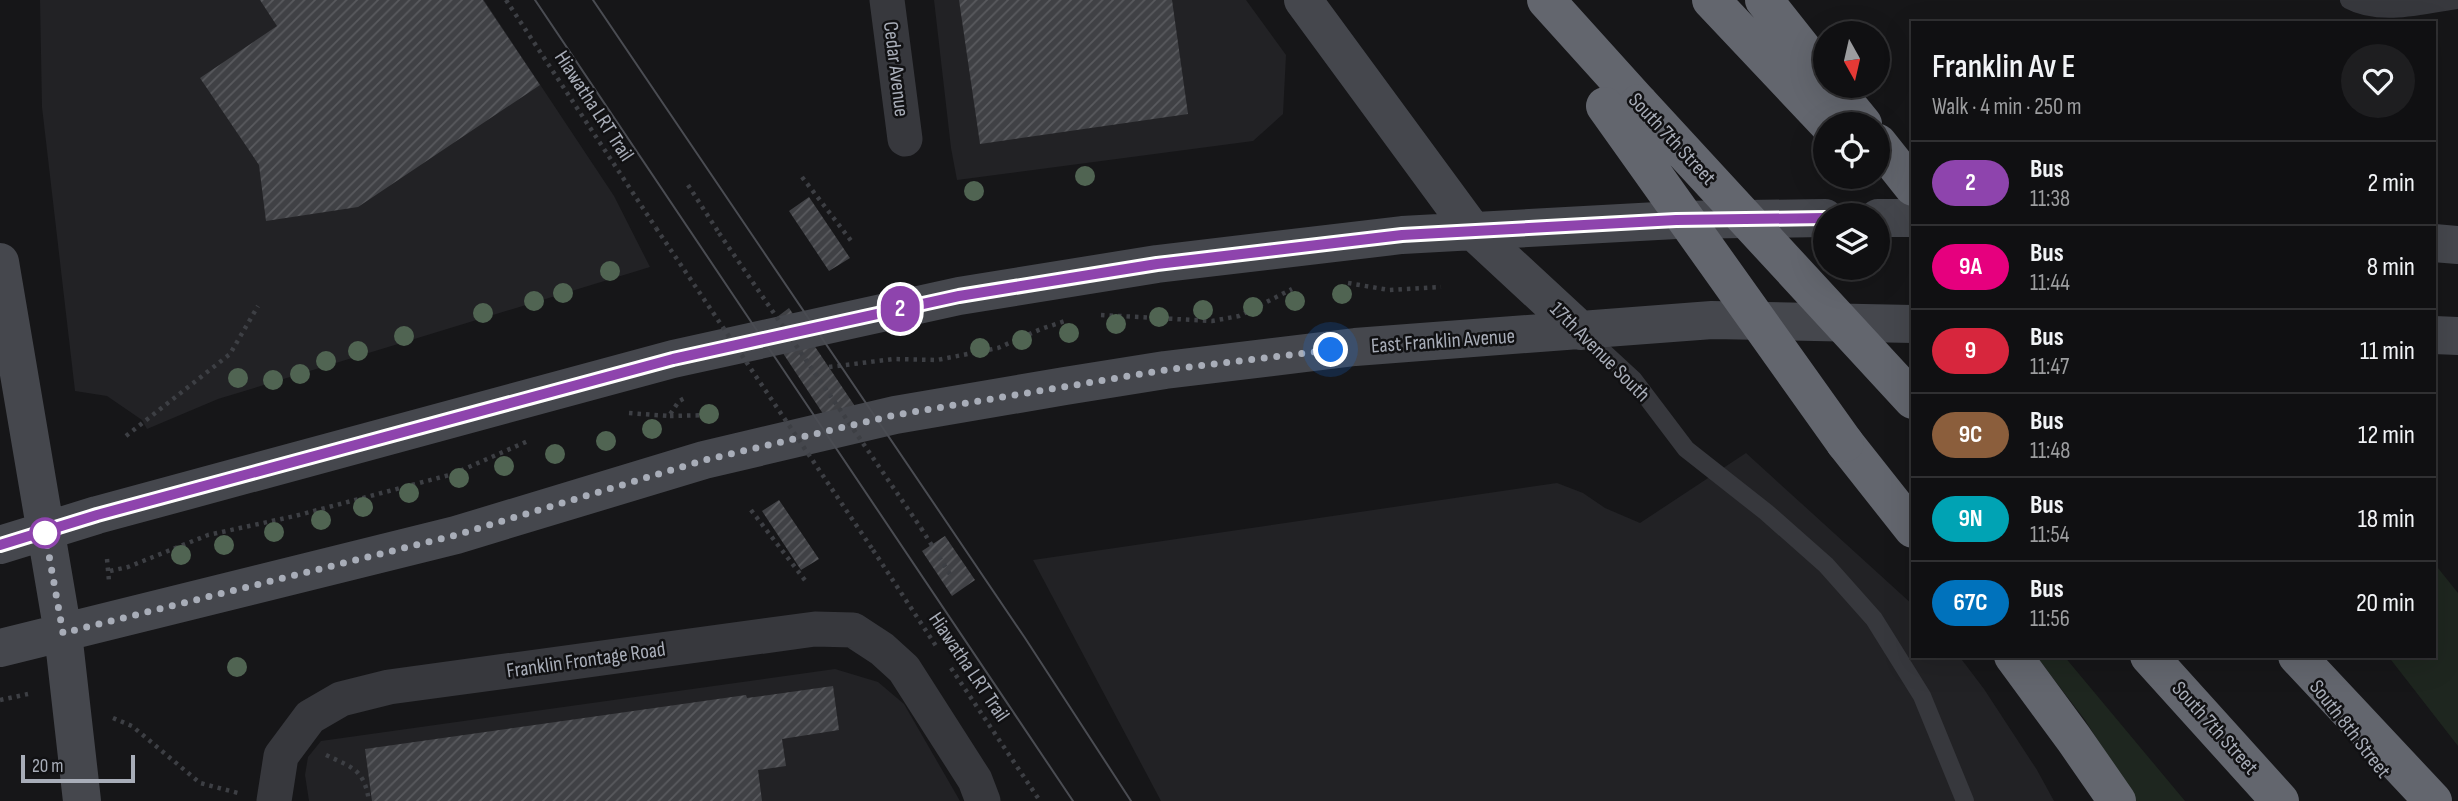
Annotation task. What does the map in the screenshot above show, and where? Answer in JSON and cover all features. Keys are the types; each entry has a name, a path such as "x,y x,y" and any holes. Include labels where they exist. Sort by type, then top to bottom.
{"highway":[{"path":"1527,0 1622,105 1845,443 1911,526"},
{"name":"South 7th Street","path":"1546,0 1622,105 1911,398"},
{"path":"1711,0 1834,103"},
{"path":"1764,0 1834,103"},
{"path":"1890,158 1911,184"},
{"path":"1888,189 1911,214"},
{"path":"2014,658 2117,801"},
{"name":"South 7th Street","path":"2151,658 2280,801"},
{"path":"2297,658 2433,801"},
{"name":"South 8th Street","path":"2297,658 2407,801"}],"main road":[{"name":"17th Avenue South","path":"1303,0 1472,230 1581,331"},
{"path":"1890,217 1911,216"},
{"path":"0,545 46,533 97,515 673,359 959,296 1157,264 1402,235 1676,220 1813,218"},
{"path":"2436,243 2458,245"},
{"path":"1,276 63,633 82,801"},
{"name":"East Franklin Avenue","path":"0,648 456,535 705,460 895,415 1165,370 1355,347 1712,320 1911,324"},
{"path":"2436,335 2458,336"},
{"path":"0,563 46,533"}],"street":[{"name":"Cedar Avenue","path":"887,0 905,139"},
{"name":"Franklin Frontage Road","path":"273,800 281,756 310,717 341,699 389,687 815,629 853,629 882,649 904,669 975,780 983,801"}],"lane":[{"path":"2349,0 2356,4 2387,8 2456,0"},
{"name":"17th Avenue South","path":"1581,331 1633,379 1686,449 1766,512 1826,565 1874,619 1922,696 1965,801"}],"path":[{"name":"Hiawatha LRT Trail","path":"506,0 939,650"},
{"path":"802,177 852,242"},
{"path":"688,186 951,576"},
{"path":"1340,282 1389,290 1441,287"},
{"path":"1094,315 1212,321 1239,316 1299,285"},
{"path":"126,436 230,354 258,306"},
{"path":"799,371 894,359 937,360 998,348 1073,318"},
{"path":"745,378 758,377"},
{"path":"624,413 669,416 679,401 689,397"},
{"path":"110,570 128,567 208,535 295,516 453,474 537,437"},
{"path":"751,510 807,583"},
{"path":"107,559 109,582"},
{"name":"Hiawatha LRT Trail","path":"947,661 1040,801"},
{"path":"0,699 28,694"},
{"path":"112,718 132,726 200,783 273,800"},
{"path":"325,754 351,767 366,781 369,801"}],"shaded area":[{"path":"40,0 484,0 614,196 650,267 218,399 147,429 142,420 107,396 75,391 42,107"},
{"path":"934,0 1246,0 1286,55 1283,114 1253,141 957,180"},
{"path":"1746,453 1911,603 1911,658 1961,658 2037,770 2054,801 1161,801 1033,560 1557,483 1583,493 1605,508 1640,523"},
{"path":"2436,566 2458,593 2458,746 2390,658 2436,658"},
{"path":"2038,658 2066,658 2185,801 2136,801 2085,720"},
{"path":"835,669 878,682 904,704 960,801 309,801 305,775 308,757 321,741"}],"building":[{"path":"260,0 483,0 540,85 358,207 266,221 259,165 200,78 277,26"},
{"path":"959,0 1172,0 1188,114 980,144"},
{"path":"809,197 850,258 829,271 789,211"},
{"path":"789,308 867,424 841,441 765,326"},
{"path":"779,500 819,559 801,570 762,511"},
{"path":"945,536 975,580 952,596 922,551"},
{"path":"833,686 839,730 782,739 786,766 758,770 762,801 372,801 365,749 746,695 747,698"}],"tram line":[{"path":"535,0 1073,801"},
{"path":"593,0 1025,638 1131,801"}],"bus line":[{"name":"2","path":"0,545 46,533 97,515 673,359 959,296 1157,264 1402,235 1676,220 1813,218"}],"route":[{"path":"45,533 63,633 456,535 705,460 895,415 1165,370 1331,350"}]}
